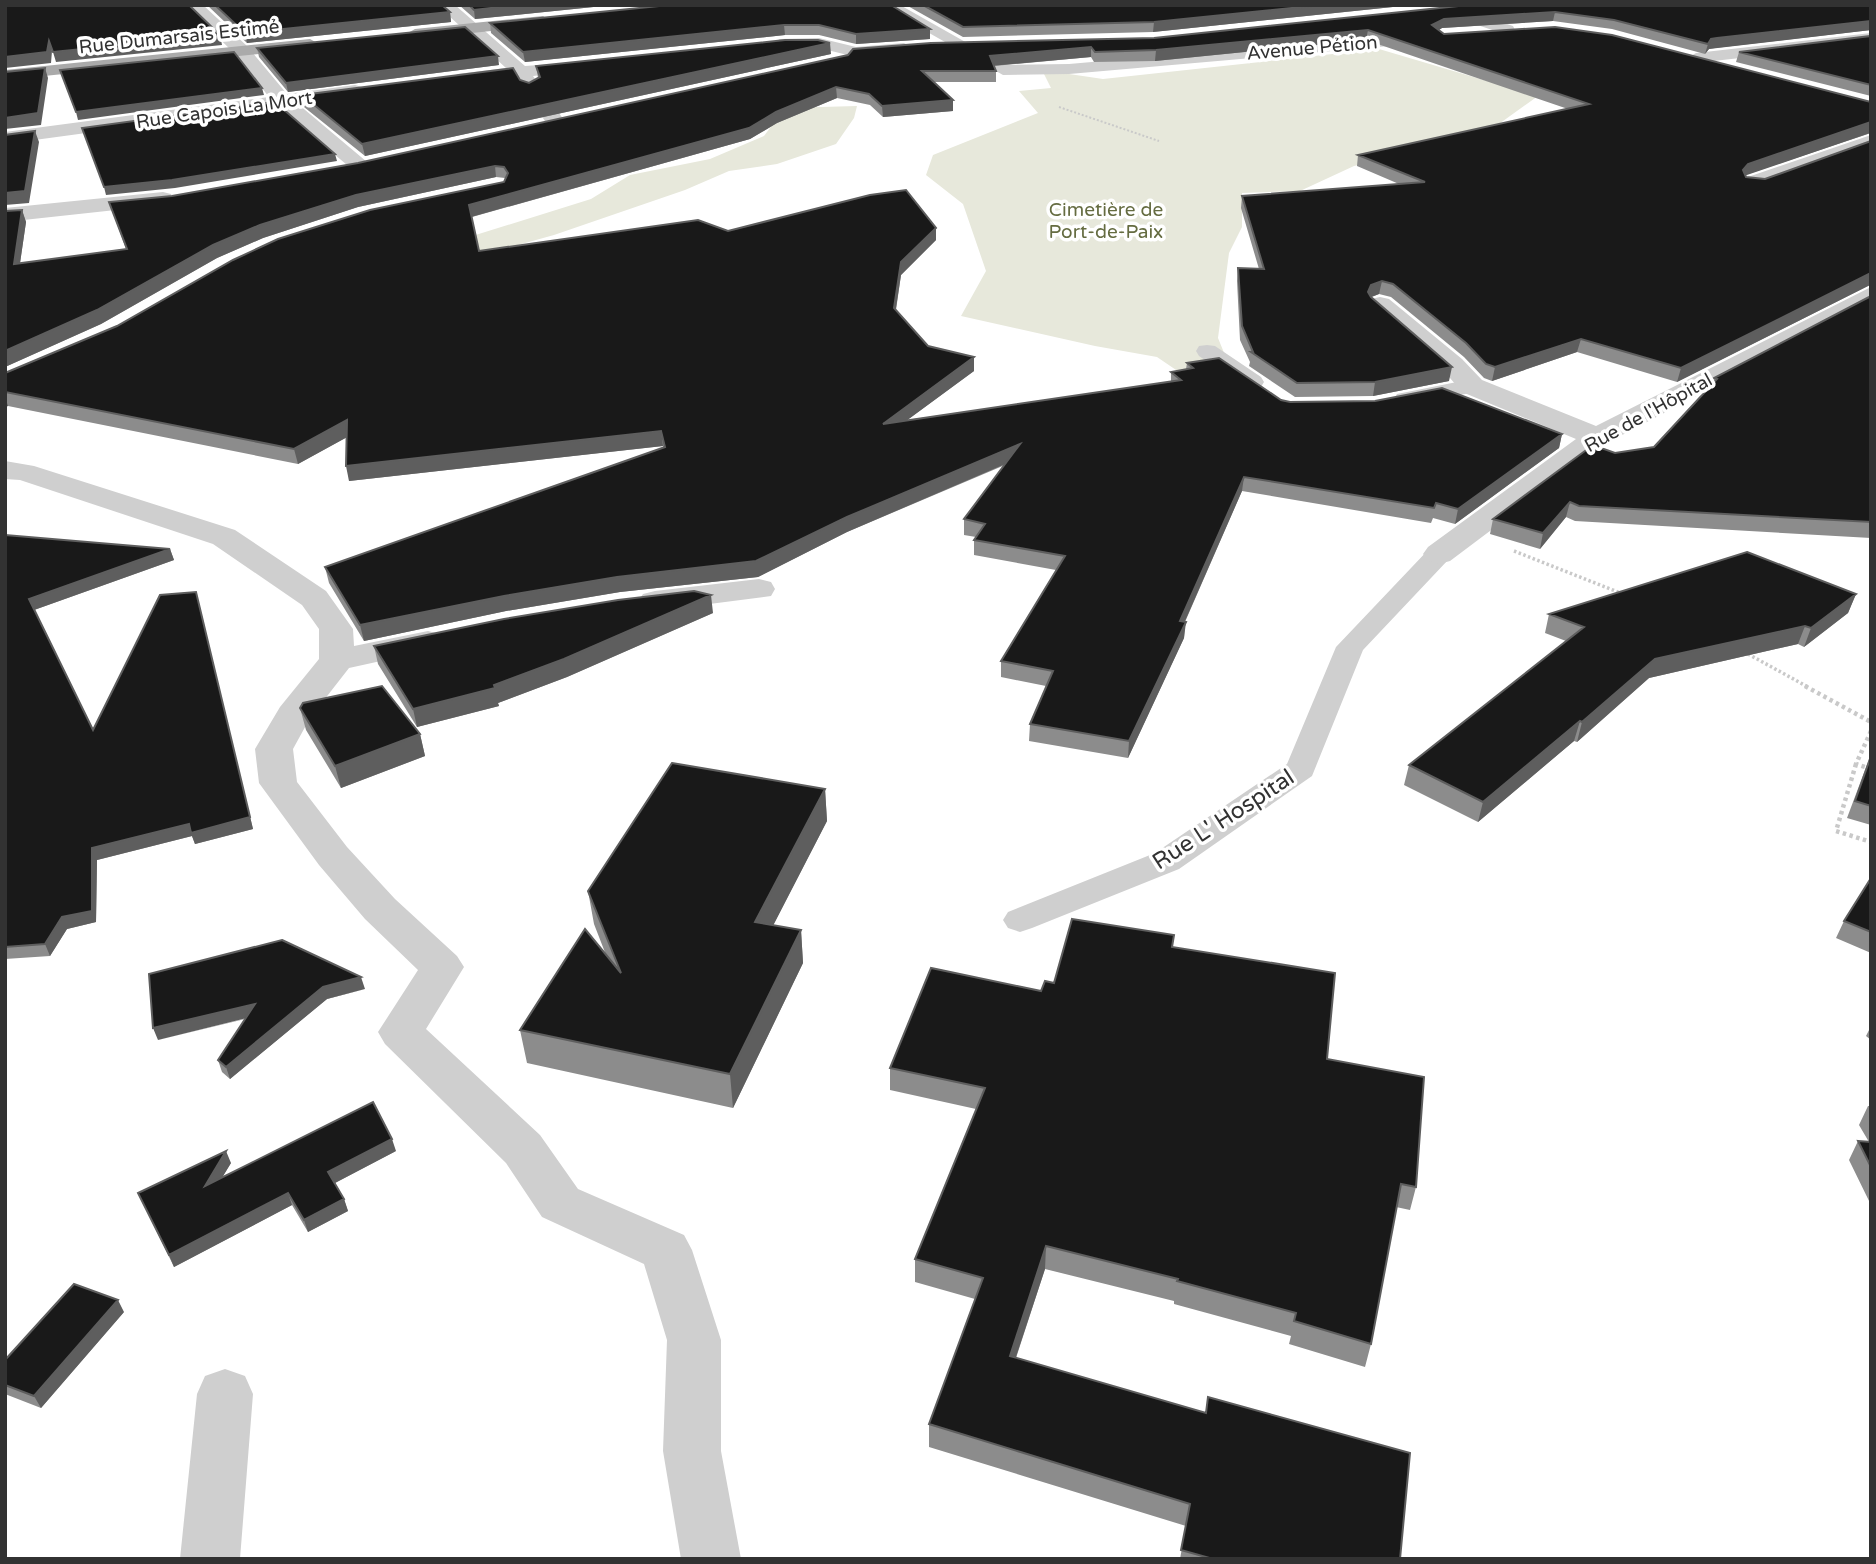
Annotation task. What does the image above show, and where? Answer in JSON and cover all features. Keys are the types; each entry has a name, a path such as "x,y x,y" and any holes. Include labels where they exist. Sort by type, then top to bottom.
{"main road":[{"path":"391,36 555,20"},
{"name":"Rue Dumarsais Estimé","path":"5,75 323,43"}],"street":[{"path":"193,5 241,50 282,101 360,166"},
{"path":"445,5 522,73 556,123"},
{"path":"888,5 1003,70"},
{"path":"1488,5 1441,10 1507,30"},
{"path":"1466,34 1530,29"},
{"name":"Avenue Pétion","path":"1003,70 1069,69 1438,36"},
{"path":"1736,69 1690,57 1871,38"},
{"path":"758,46 819,43 856,52 988,45"},
{"path":"827,63 849,58 856,52"},
{"path":"444,80 606,63"},
{"name":"Rue Capois La Mort","path":"5,138 369,89"},
{"path":"530,128 580,117"},
{"path":"1753,183 1871,141"},
{"path":"333,171 386,160"},
{"path":"5,215 188,195"},
{"name":"Rue de l'Hôpital","path":"1439,554 1597,437 1871,294"},
{"path":"1380,304 1453,365 1472,386 1597,437"},
{"path":"5,470 24,472 225,537 314,598 336,629 337,660"},
{"path":"620,605 759,589"},
{"path":"457,635 337,660 293,715 274,749 278,783 333,856 380,909 442,967 401,1032 523,1149 560,1203 666,1250 694,1340 692,1451 711,1559"},
{"path":"210,1559 225,1394"}],"lane":[{"path":"1207,351 1268,393"},
{"path":"1385,403 1472,386"},
{"name":"Rue L' Hospital","path":"1020,919 1167,861 1301,769 1350,647 1439,554"}],"path":[{"path":"1003,70 1004,78 1047,103 1159,141"},
{"path":"1468,533 1625,595"},
{"path":"1747,653 1871,722"},
{"path":"1871,731 1856,764 1836,831 1871,842"},
{"path":"1856,764 1871,769"}],"green space":[{"name":"Cimetière de Port-de-Paix","path":"1379,49 1538,96 1485,134 1354,166 1300,191 1242,193 1242,227 1229,253 1218,338 1229,365 1182,374 1157,357 961,316 986,271 963,204 926,175 933,155 1038,113 1019,91 1051,88 1042,70 1103,79"},
{"path":"857,106 854,118 836,144 777,164 729,171 685,190 554,235 387,281 389,262 591,199 630,175 710,159 764,136 785,108"}],"building":[{"path":"5,5 189,5 220,35 53,52 49,41 47,52 5,57"},
{"path":"215,5 442,5 450,12 245,33"},
{"path":"469,5 517,5 474,10"},
{"path":"669,5 891,5 930,29 856,34 819,25 784,25 523,52 490,23"},
{"path":"923,5 1321,5 1154,22 963,27"},
{"path":"1468,5 1871,5 1871,21 1717,38 1711,39 1708,44 1614,20 1555,12 1444,19 1432,25 1444,34 1555,27 1612,35 1871,102 1871,122 1748,164 1743,170 1746,177 1765,179 1871,141 1871,273 1681,368 1581,339 1495,367 1486,364 1466,343 1393,284 1382,281 1371,285 1368,292 1371,297 1452,367 1375,382 1297,383 1251,352 1242,326 1238,268 1264,269 1242,196 1425,182 1358,155 1589,104 1368,30 1156,50 1095,52 1091,47 990,56 996,71 922,71 953,100 882,106 869,94 836,87 776,112 749,128 469,205 479,251 698,220 728,231 870,195 906,190 936,228 901,262 894,308 928,346 974,357 883,424 1181,380 1171,372 1193,368 1187,363 1219,358 1281,400 1290,402 1375,401 1442,388 1562,434 1458,509 1436,503 1434,508 1244,477 1180,621 1186,622 1129,741 1030,724 1053,671 1001,661 1065,556 974,540 985,524 964,519 1020,444 847,517 756,561 617,577 360,625 325,567 665,447 661,431 346,466 347,420 294,449 5,392 5,373 117,326 233,260 278,239 370,210 504,182 508,173 504,167 495,166 356,195 260,225 213,245 97,310 5,351 5,211 22,210 14,264 127,249 109,202 172,196 358,163 848,55 853,49 931,43 1154,38"},
{"path":"465,27 498,56 286,83 257,48"},
{"path":"1871,36 1871,85 1739,52"},
{"path":"785,40 818,40 830,43 362,144 302,95 513,68 520,80 529,83 540,77 536,66"},
{"path":"234,52 262,88 76,112 60,70"},
{"path":"45,68 38,113 5,118 5,72"},
{"path":"275,102 335,154 172,180 104,187 82,128"},
{"path":"35,131 25,191 5,193 5,135"},
{"path":"1871,296 1871,522 1579,506 1570,502 1543,533 1493,519 1593,445 1615,453 1654,447 1717,379 1714,378"},
{"path":"5,535 170,549 29,599 93,730 160,595 196,592 250,817 191,833 189,824 92,848 92,911 62,917 45,944 5,947"},
{"path":"1747,552 1856,594 1811,628 1805,626 1655,659 1483,802 1409,765 1584,627 1549,614"},
{"path":"694,591 711,595 564,659 494,685 495,688 413,709 374,646 504,619 618,600"},
{"path":"382,686 420,734 335,766 300,708 303,703"},
{"path":"1871,756 1871,806 1855,801"},
{"path":"672,763 825,789 755,922 801,930 730,1074 520,1030 585,929 621,973 588,891"},
{"path":"1871,878 1871,932 1844,921"},
{"path":"1072,919 1174,935 1172,947 1335,973 1327,1059 1424,1077 1416,1187 1401,1184 1371,1344 1294,1321 1296,1313 1177,1281 1178,1279 1046,1246 1010,1356 1206,1413 1208,1397 1410,1453 1400,1559 1213,1559 1181,1550 1190,1504 929,1424 983,1278 915,1259 985,1088 890,1068 931,968 1041,991 1045,981 1054,983"},
{"path":"282,940 361,977 323,987 226,1067 218,1060 255,1004 153,1028 149,974"},
{"path":"373,1102 392,1139 328,1172 344,1199 304,1220 288,1193 169,1255 138,1193 226,1151 205,1186"},
{"path":"1858,1141 1871,1142 1871,1167"},
{"path":"74,1284 118,1300 34,1396 5,1385 5,1360"}]}
